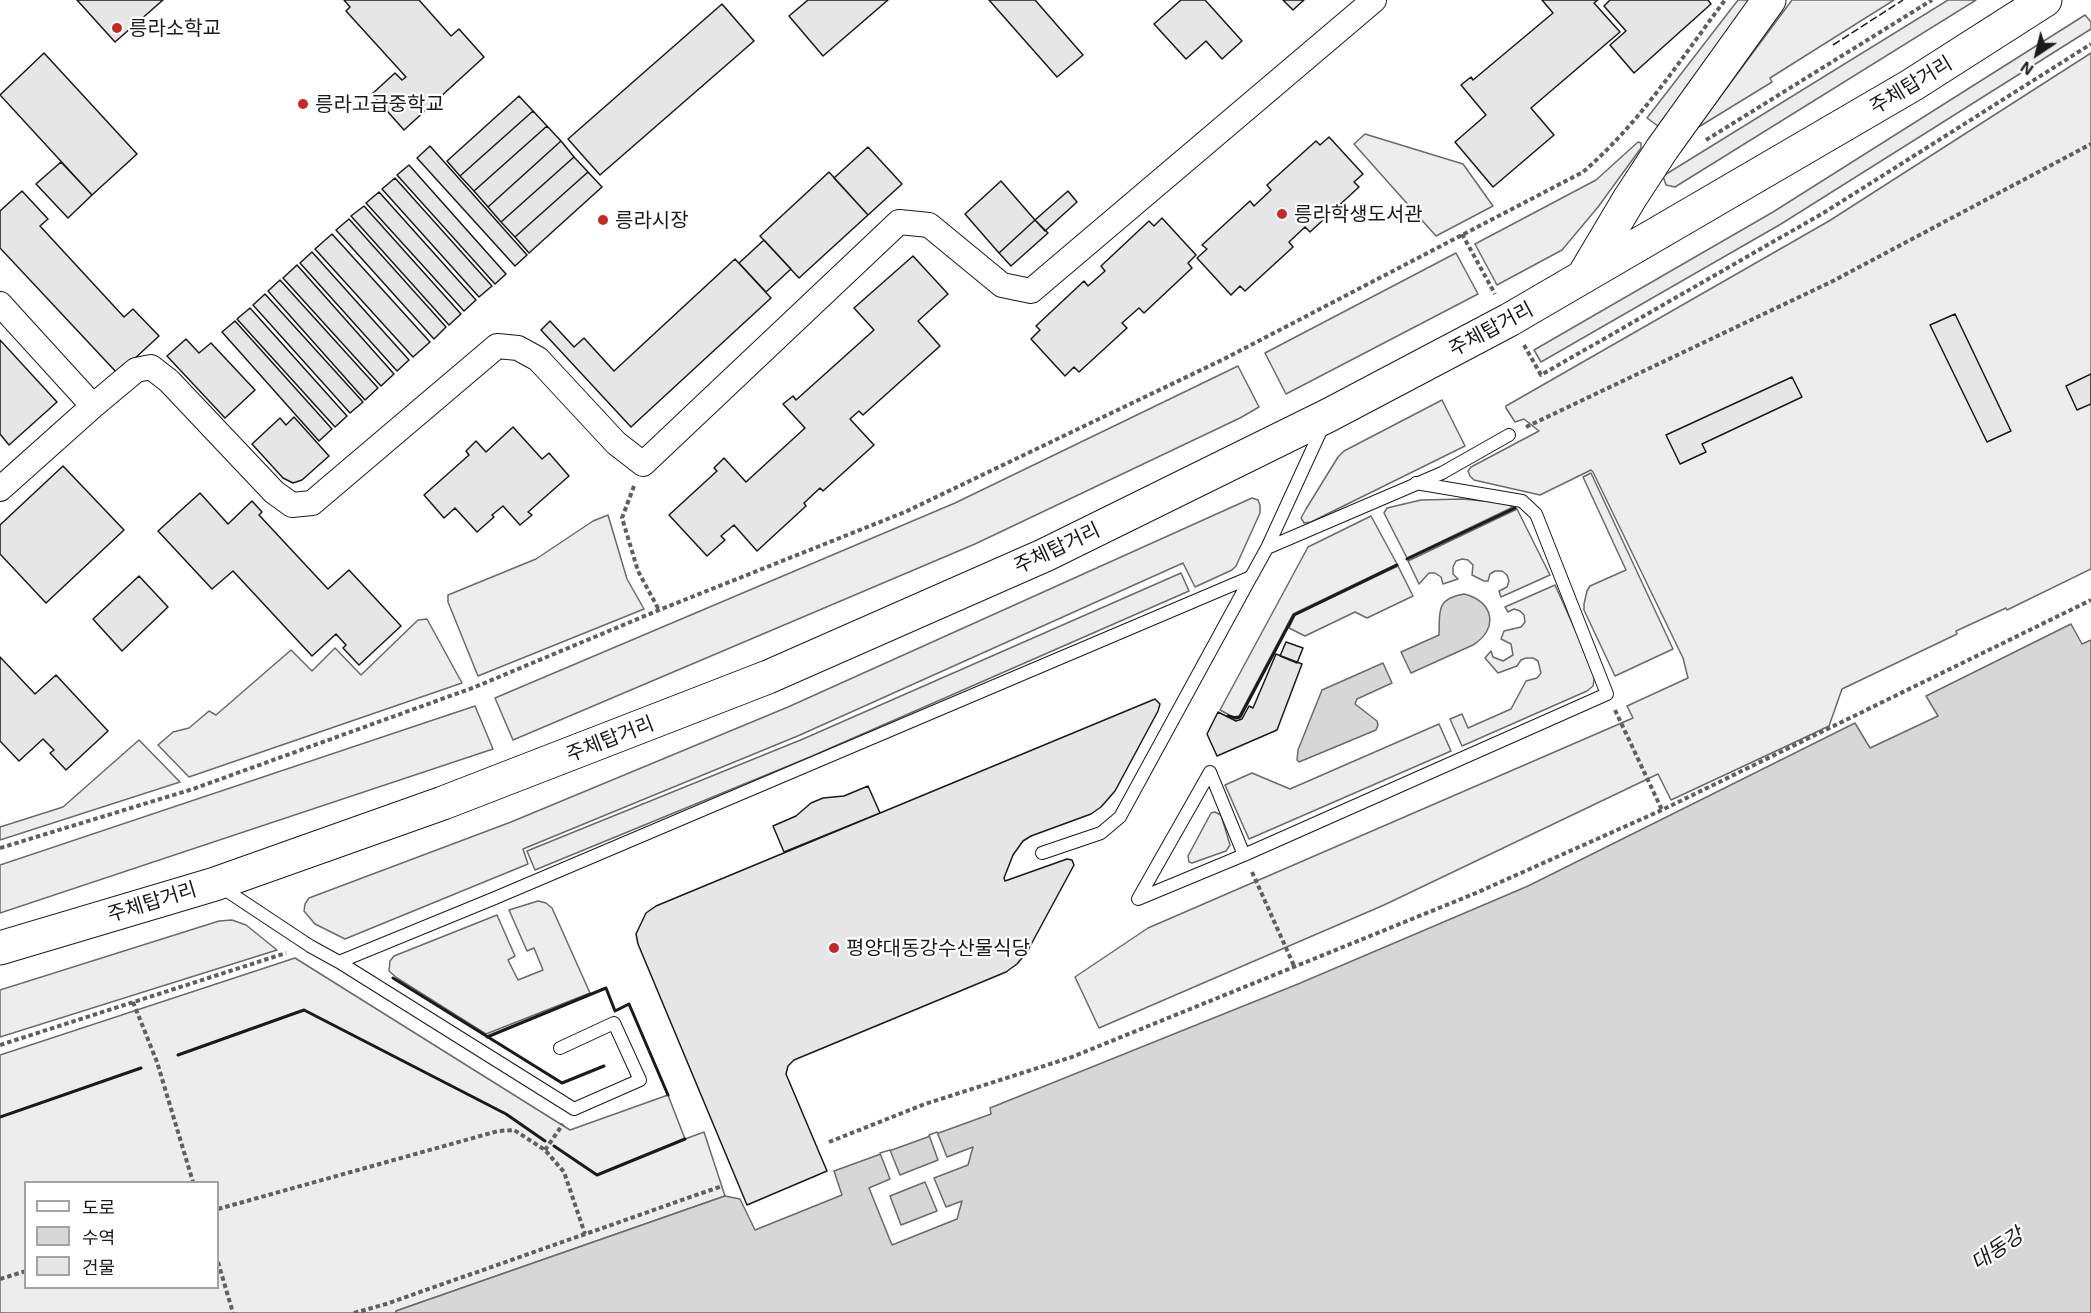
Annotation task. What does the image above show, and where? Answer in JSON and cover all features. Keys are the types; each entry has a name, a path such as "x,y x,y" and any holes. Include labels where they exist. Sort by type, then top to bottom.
{"main road":[{"path":"1582,279 1662,149 1769,0"},
{"name":"주체탑거리","path":"0,948 215,884 443,803 768,677 1045,555 1329,415 1509,320 1912,85 2045,0"}],"street":[{"path":"0,489 136,370 151,367 169,381 274,492 292,505 312,503 497,346 518,348 538,359 616,443 643,464 899,222 929,225 1002,285 1031,291 1374,0"},
{"path":"0,304 93,406"}],"lane":[{"path":"1042,853 1101,833 1120,817 1267,548 1329,415"},
{"path":"1267,548 1442,473 1509,435"},
{"path":"1244,855 1210,772 1138,899 1244,855 1607,694 1536,514 1522,501 1416,483"},
{"path":"339,962 517,889 1251,577"},
{"path":"215,884 310,946 574,1109 639,1080 614,1023 560,1048"}],"path":[{"path":"0,848 193,789 475,687 659,610 905,512 1224,359 1583,172 1602,156 1629,124 1725,0"},
{"path":"1629,124 1662,149 1691,150 1932,0"},
{"path":"1462,234 1541,375 1825,212 2091,44"},
{"path":"1509,435 1833,281 2091,144"},
{"path":"643,464 622,518 638,571 659,610"},
{"path":"830,1142 925,1104 1072,1057 1476,893 1662,810 2091,600"},
{"path":"1607,694 1662,810"},
{"path":"1244,855 1294,968"},
{"path":"0,1045 310,946"},
{"path":"134,1002 157,1062 193,1181"},
{"path":"545,1150 574,1109"},
{"path":"219,1209 498,1131 514,1130 545,1150 564,1172 585,1234"},
{"path":"354,1313 386,1304 722,1186"},
{"path":"219,1265 233,1313"},
{"path":"0,1279 24,1272"}],"shaded area":[{"path":"1738,0 1755,0 1658,126 1647,118"},
{"path":"1792,0 1894,0 1770,78 1772,82 1697,128"},
{"path":"1948,0 1976,0 1675,187 1666,185 1663,176"},
{"path":"2085,15 2091,22 2091,29 1781,224 1541,362 1534,350 1773,212"},
{"path":"2091,53 2091,569 2007,610 2006,608 1956,631 1957,634 1842,689 1829,726 1671,800 1658,774 1384,905 1099,1028 1075,977 1148,928 1633,718 1627,706 1688,678 1683,658 1591,470 1540,495 1474,480 1470,476 1468,471 1471,467 1539,431 1524,419 1515,422 1506,406 1829,221"},
{"path":"1365,134 1463,164 1493,206 1436,236 1354,144"},
{"path":"1638,142 1641,143 1641,148 1598,207 1562,250 1497,285 1475,244 1596,180"},
{"path":"1456,253 1478,294 1286,394 1265,353"},
{"path":"1238,366 1259,407 1240,418 975,544 513,740 495,698 955,503"},
{"path":"1442,400 1465,446 1311,522 1304,523 1301,518 1306,509 1344,451"},
{"path":"1591,473 1673,649 1615,676 1584,610 1584,604 1590,586 1626,570 1583,477"},
{"path":"1252,498 1258,500 1260,513 1236,566 1195,587 1183,563 800,735 523,849 528,864 345,939 315,924 304,911 309,898 511,822 788,707"},
{"path":"1463,499 1504,503 1513,507 1407,558 1384,513 1387,508 1421,500"},
{"path":"1517,509 1550,575 1501,597 1499,591 1507,587 1509,581 1507,575 1502,571 1495,571 1490,574 1488,581 1484,581 1472,575 1473,565 1468,560 1462,559 1456,561 1453,567 1453,574 1458,579 1443,584 1441,577 1435,573 1429,573 1419,584 1408,561"},
{"path":"608,515 627,579 644,609 478,676 448,602 448,595 536,559 593,521"},
{"path":"1371,516 1397,564 1293,614 1239,716 1233,717 1220,710 1308,547"},
{"path":"1398,566 1413,596 1367,618 1355,612 1305,636 1289,628 1295,615"},
{"path":"1181,573 1189,591 810,757 535,870 527,851 803,739"},
{"path":"1555,585 1595,674 1593,686 1587,691 1462,746 1450,719 1462,714 1468,728 1511,709 1526,681 1537,678 1541,673 1538,661 1533,658 1521,660 1517,666 1498,673 1485,658 1491,651 1493,657 1503,661 1513,655 1511,644 1501,639 1504,631 1521,627 1525,622 1524,615 1514,609 1508,612 1505,607"},
{"path":"427,619 462,683 189,777 158,745 173,732 189,728 209,711 216,715 291,650 312,671 335,648 361,675 418,620"},
{"path":"475,706 493,749 0,913 0,865"},
{"path":"1439,724 1451,751 1249,839 1225,785 1252,773 1290,789"},
{"path":"139,740 180,782 0,840 0,827 63,807"},
{"path":"1211,813 1221,815 1230,845 1226,851 1192,863 1189,862 1188,856"},
{"path":"538,901 552,908 590,993 486,1034 389,971 390,961 394,956 497,915 515,956 508,960 518,980 543,970 534,948 527,951 509,910"},
{"path":"232,920 246,925 277,950 0,1037 0,990 219,921"},
{"path":"295,958 570,1130 668,1095 685,1139 704,1132 725,1196 396,1311 396,1313 0,1313 0,1055"}],"water":[{"path":"1464,594 1482,603 1487,609 1490,616 1487,631 1473,645 1411,673 1401,652 1439,635 1440,613 1444,603 1448,599"},
{"name":"대동강","path":"2071,624 2082,644 2091,640 2091,1313 396,1313 396,1311 725,1196 740,1199 755,1230 842,1195 834,1171 991,1114 990,1108 1298,984 1528,886 1855,723 1870,748 1938,716 1926,696"},
{"path":"1383,663 1392,683 1357,699 1355,704 1377,721 1376,730 1299,762 1297,760 1298,750 1322,690"}],"pier":[{"path":"937,1132 947,1157 973,1147 968,1165 934,1178 946,1207 962,1201 957,1219 892,1245 869,1188 890,1179 880,1153 890,1150 900,1175 938,1160 929,1135","holes":["925,1182 937,1211 901,1225 890,1196"]}],"building":[{"path":"77,0 163,0 115,42"},
{"path":"344,0 419,0 451,36 459,29 484,57 404,130 372,94 395,73 402,80 406,77 346,11 350,7"},
{"path":"808,0 888,0 823,56 789,16"},
{"path":"989,0 1035,0 1083,55 1057,77"},
{"path":"1181,0 1205,0 1242,41 1222,59 1206,41 1186,59 1154,24"},
{"path":"1283,0 1304,0 1293,10"},
{"path":"1542,0 1598,0 1594,3 1620,32 1531,108 1554,135 1493,187 1455,142 1486,115 1461,85 1471,77 1473,80 1553,13"},
{"path":"1610,0 1708,0 1711,4 1634,73 1610,45 1626,31 1604,6"},
{"path":"722,4 754,41 600,175 568,139"},
{"path":"44,53 137,154 92,195 0,95"},
{"path":"519,96 533,111 460,176 447,161"},
{"path":"533,111 547,126 474,191 460,176"},
{"path":"547,126 561,141 488,207 474,191"},
{"path":"1329,137 1363,174 1354,182 1359,187 1310,232 1305,227 1289,242 1293,247 1245,291 1240,286 1231,295 1197,258 1207,249 1202,245 1250,201 1254,206 1271,190 1267,185 1316,141 1320,145"},
{"path":"561,141 574,157 501,222 488,207"},
{"path":"430,146 527,255 515,266 417,158"},
{"path":"868,147 902,184 868,215 834,178"},
{"path":"574,157 588,172 515,237 501,222"},
{"path":"61,162 92,195 68,218 36,184"},
{"path":"409,165 506,274 495,284 397,175"},
{"path":"588,172 602,187 529,253 515,237"},
{"path":"829,172 868,215 799,278 760,236"},
{"path":"395,178 492,286 479,297 382,189"},
{"path":"1001,181 1035,220 999,253 965,214"},
{"path":"22,191 48,219 40,226 124,317 133,309 159,336 118,374 0,248 0,211"},
{"path":"1068,191 1077,202 1045,231 1035,220"},
{"path":"379,192 476,300 464,311 366,203"},
{"path":"364,206 461,314 449,325 351,216"},
{"path":"1162,218 1196,255 1188,263 1192,268 1144,313 1139,308 1122,323 1127,328 1079,372 1074,367 1065,376 1031,339 1040,330 1036,326 1084,281 1088,286 1105,271 1101,266 1149,221 1154,226"},
{"path":"349,219 446,327 434,339 336,230"},
{"path":"1035,220 1048,233 1011,266 999,253"},
{"path":"332,234 430,342 413,357 315,249"},
{"path":"764,240 791,269 766,292 739,263"},
{"path":"312,252 409,360 397,371 300,263"},
{"path":"913,256 948,294 918,321 940,346 863,415 859,411 850,419 874,445 823,491 820,488 804,503 806,506 757,551 734,525 721,536 725,540 707,556 669,515 717,471 714,468 724,458 746,482 805,428 783,404 793,396 796,400 874,330 854,308"},
{"path":"735,259 771,298 631,427 541,330 550,321 574,347 584,338 614,371"},
{"path":"297,265 394,374 381,386 283,278"},
{"path":"280,280 378,388 365,400 268,291"},
{"path":"265,294 363,402 350,413 253,305"},
{"path":"250,308 347,416 335,427 237,319"},
{"path":"1955,314 2011,431 1987,442 1930,325"},
{"path":"235,321 332,429 319,441 222,332"},
{"path":"186,339 199,353 211,343 255,390 225,418 167,356"},
{"path":"0,340 57,402 9,445 0,434"},
{"path":"2091,374 2091,404 2077,410 2066,386"},
{"path":"1792,377 1802,397 1702,444 1706,452 1680,464 1666,435"},
{"path":"294,417 329,456 302,480 293,483 283,478 252,444 280,418 286,425"},
{"path":"513,427 542,459 549,453 569,476 528,512 532,515 520,525 503,506 477,532 455,508 444,518 424,495 469,455 466,451 476,441 486,452"},
{"path":"63,466 124,530 46,603 0,554 0,525"},
{"path":"200,493 228,524 252,501 262,512 259,515 328,589 349,570 401,626 359,665 343,648 346,645 336,634 312,656 233,571 212,589 158,531"},
{"path":"139,576 168,607 122,651 93,619"},
{"path":"1286,642 1303,648 1297,663 1280,656"},
{"path":"1276,654 1302,664 1277,730 1217,756 1207,734 1218,712 1236,721 1242,719 1249,706 1253,708"},
{"path":"0,657 35,694 56,675 108,731 66,770 50,753 54,750 43,739 19,761 0,741"},
{"name":"평양대동강수산물식당","path":"1155,699 1160,704 1158,711 1115,791 1101,807 1091,814 1031,836 1023,841 1013,855 1004,878 1005,881 1067,859 1072,860 1074,865 1027,952 1006,972 794,1060 788,1066 786,1074 827,1171 747,1205 638,944 636,934 646,913 656,906"},
{"path":"868,786 880,813 784,852 773,826 796,816 811,803 823,798 844,796"}],"fence":[{"path":"1833,45 1903,0"}],"wall":[{"path":"1407,559 1515,508"},
{"path":"1228,716 1240,717 1294,615 1397,565"},
{"path":"393,978 562,1083 604,1066"},
{"path":"487,1037 606,988 615,1011 629,1004 668,1095"},
{"path":"178,1055 304,1010 506,1114 545,1141"},
{"path":"0,1117 141,1068"},
{"path":"554,1146 597,1175 685,1139"}],"place":[{"name":"릉라소학교","path":"117,28"},
{"name":"릉라고급중학교","path":"303,104"},
{"name":"릉라학생도서관","path":"1282,214"},
{"name":"릉라시장","path":"603,220"},
{"name":"평양대동강수산물식당","path":"834,948"}]}
